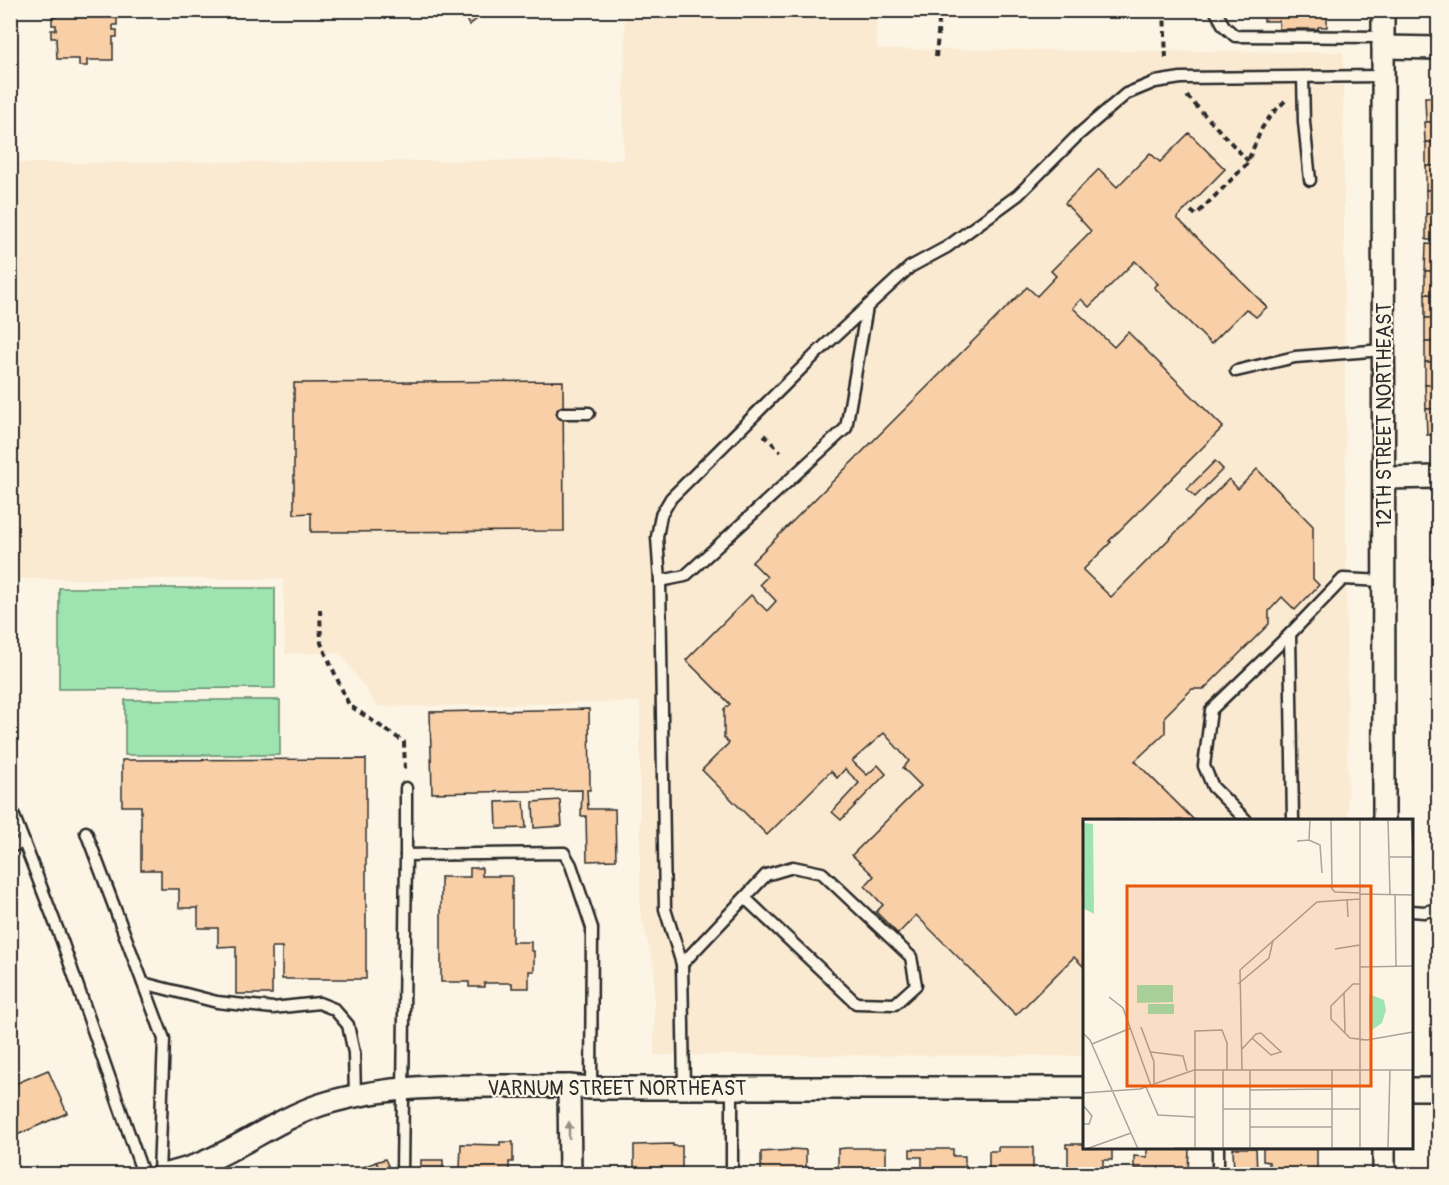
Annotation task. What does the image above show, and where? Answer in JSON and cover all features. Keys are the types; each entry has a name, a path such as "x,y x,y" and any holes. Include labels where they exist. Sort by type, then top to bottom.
{"street":[{"name":"12TH STREET NORTHEAST","path":"1383,10 1384,819"},
{"path":"1383,42 1438,48"},
{"path":"1384,478 1438,477"},
{"path":"569,1086 570,1174"},
{"name":"VARNUM STREET NORTHEAST","path":"166,1174 201,1162 310,1109 355,1096 401,1088 569,1086 591,1088 1083,1089"},
{"path":"1413,1089 1438,1089"},
{"path":"1384,1149 1384,1174"}],"lane":[{"path":"1215,10 1224,27 1235,36 1383,42"},
{"path":"684,1088 682,964 665,909 660,581 657,537 661,515 671,498 819,351 910,267 947,247 1018,195 1078,135 1126,94 1155,82 1181,78 1383,76"},
{"path":"1303,77 1304,122 1310,180"},
{"path":"660,581 685,576 846,428 867,308"},
{"path":"1236,371 1311,354 1383,350"},
{"path":"563,413 589,412"},
{"path":"1245,819 1213,787 1204,766 1211,710 1343,579 1384,581"},
{"path":"1290,634 1293,819"},
{"path":"402,1174 401,1088 406,788"},
{"path":"10,807 62,940 143,1174"},
{"path":"86,832 164,1039 159,1174"},
{"path":"10,847 24,842"},
{"path":"406,855 564,853 571,865 592,928 591,1088"},
{"path":"682,964 766,875 794,867 822,873 911,957 916,985 894,1004 856,1003 745,898"},
{"path":"1413,911 1424,912 1438,909"},
{"path":"143,983 217,1002 273,1008 319,1003 334,1009 348,1025 354,1053 355,1096"},
{"path":"732,1088 732,1174"},
{"path":"1218,1149 1218,1174"}],"path":[{"path":"936,57 940,10"},
{"path":"1164,10 1166,59"},
{"path":"1187,96 1248,161"},
{"path":"1191,211 1196,215 1246,165 1262,128 1271,115 1290,97"},
{"path":"764,435 781,452"},
{"path":"320,609 321,643 349,705 404,742 406,788"}],"shaded area":[{"path":"625,11 876,11 877,49 1343,52 1348,819 1083,819 1083,1056 654,1055 654,967 640,912 640,702 378,707 340,653 285,654 283,579 11,579 10,163 623,160"}],"green space":[{"path":"59,588 275,588 275,688 59,689"},
{"path":"1435,641 1438,641 1438,864 1436,864"},
{"path":"125,700 280,700 280,755 125,755"}],"building":[{"path":"56,10 113,10 113,17 117,17 117,25 113,25 113,30 117,30 117,37 113,37 113,60 87,60 87,66 79,66 79,59 57,59 56,38 51,38 51,30 56,30 56,25 52,25 52,17 56,17"},
{"path":"461,10 489,10 469,25"},
{"path":"1264,10 1327,10 1327,27 1279,29 1279,21 1264,21"},
{"path":"1425,97 1438,97 1438,122 1426,122"},
{"path":"1424,122 1438,122 1438,143 1425,142"},
{"path":"1189,133 1225,169 1177,218 1267,307 1256,317 1246,309 1211,344 1154,287 1158,284 1135,261 1089,307 1081,299 1073,308 1114,347 1128,332 1223,427 1083,570 1111,597 1229,479 1238,489 1257,469 1313,526 1313,579 1319,585 1295,610 1282,597 1269,611 1269,624 1204,689 1192,689 1165,716 1165,733 1135,761 1193,819 1083,819 1083,966 1074,957 1016,1015 916,915 898,934 876,912 883,905 865,886 874,876 852,855 921,786 903,768 909,761 884,733 852,761 867,775 878,765 886,774 841,820 832,812 859,783 845,769 837,778 831,771 767,835 702,770 729,743 724,738 724,709 730,704 686,660 751,595 767,611 776,601 760,584 767,577 752,562 1027,287 1037,296 1056,276 1051,271 1091,231 1065,203 1099,169 1117,187 1150,153 1160,162"},
{"path":"1426,142 1438,143 1438,166 1426,166"},
{"path":"1426,166 1438,166 1438,190 1426,190"},
{"path":"1426,190 1438,190 1438,214 1426,214"},
{"path":"1426,214 1438,214 1438,240 1426,240"},
{"path":"1426,244 1438,245 1438,271 1425,271"},
{"path":"1425,271 1438,271 1438,295 1425,294"},
{"path":"1425,294 1438,295 1438,318 1425,318"},
{"path":"1425,318 1438,318 1438,342 1425,342"},
{"path":"1425,342 1438,342 1438,362 1425,362"},
{"path":"1425,362 1438,362 1438,385 1425,385"},
{"path":"563,381 564,531 311,532 311,513 294,514 294,383"},
{"path":"1425,385 1438,385 1438,409 1426,409"},
{"path":"1426,409 1438,409 1438,435 1427,435"},
{"path":"1215,461 1223,469 1195,497 1187,489"},
{"path":"1434,513 1438,513 1438,585 1434,585"},
{"path":"589,709 590,790 587,790 588,809 615,809 616,860 587,861 586,816 581,816 582,790 432,793 430,712"},
{"path":"366,759 366,979 282,979 282,947 272,947 272,994 236,994 236,946 218,947 218,928 198,928 198,908 179,908 179,889 161,889 161,870 141,870 141,806 122,806 122,760"},
{"path":"560,800 562,826 534,828 533,802"},
{"path":"524,801 526,828 497,829 496,802"},
{"path":"470,868 482,868 482,876 512,876 512,942 531,942 531,951 534,951 534,971 529,971 529,988 512,988 512,983 484,983 484,987 469,987 469,982 441,982 441,877 470,877"},
{"path":"48,1070 67,1113 10,1138 10,1086"},
{"path":"500,1142 513,1142 513,1162 509,1162 509,1173 465,1172 465,1169 460,1169 461,1144 500,1145"},
{"path":"673,1144 673,1146 682,1146 682,1172 634,1174 634,1145"},
{"path":"1066,1144 1083,1144 1083,1149 1112,1149 1112,1160 1103,1160 1103,1174 1068,1174 1068,1148"},
{"path":"998,1147 1033,1147 1033,1174 989,1172 989,1151 998,1151"},
{"path":"886,1148 886,1174 847,1174 847,1169 838,1169 838,1149"},
{"path":"910,1149 953,1149 953,1156 965,1156 965,1174 922,1174 922,1157 910,1157"},
{"path":"1147,1149 1189,1149 1188,1174 1147,1174 1147,1169 1134,1169 1134,1156 1147,1157"},
{"path":"1233,1149 1256,1149 1257,1174 1234,1174"},
{"path":"1263,1149 1317,1149 1317,1172 1269,1170 1269,1162 1263,1161"},
{"path":"806,1150 806,1174 761,1174 761,1152"},
{"path":"385,1159 392,1174 382,1174 376,1162"},
{"path":"421,1160 443,1160 443,1172 421,1172"},
{"path":"376,1162 382,1174 358,1174 356,1170"},
{"path":"1269,1170 1327,1172 1327,1174 1269,1174"}]}
